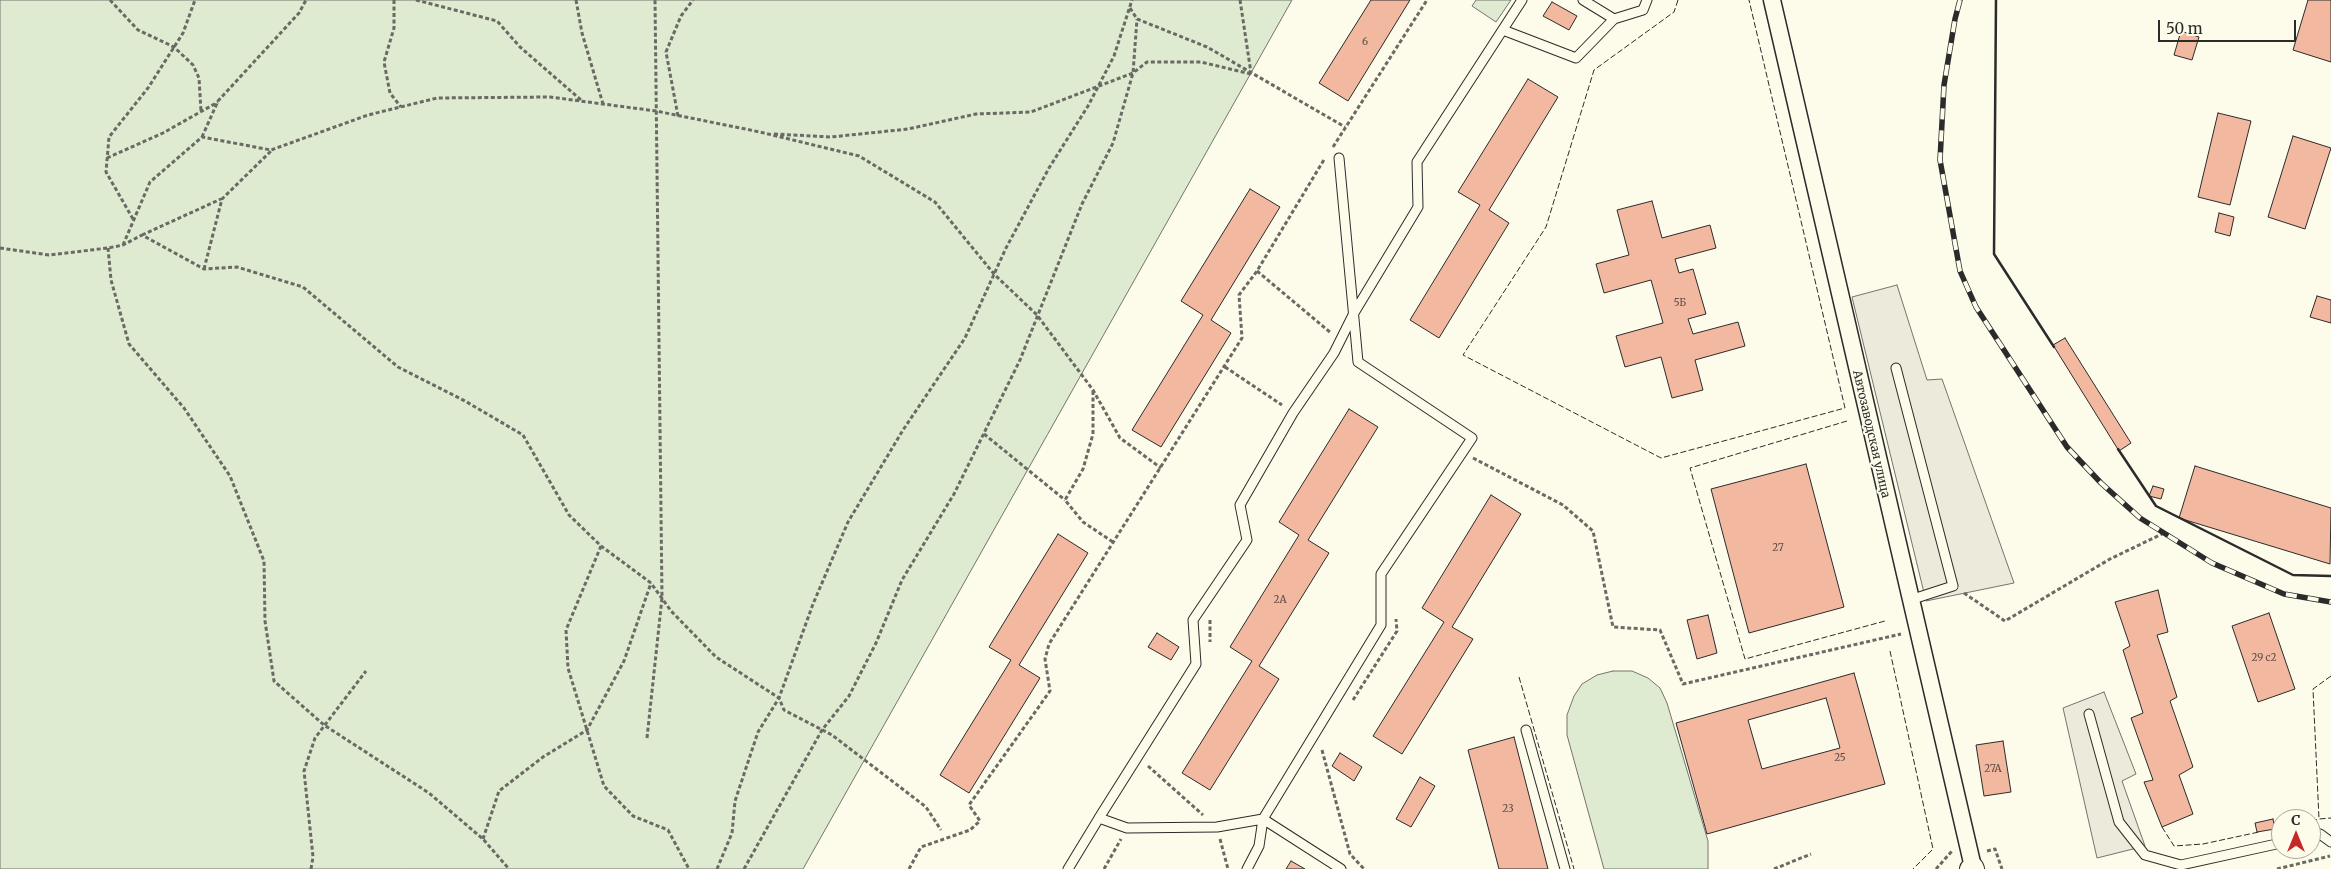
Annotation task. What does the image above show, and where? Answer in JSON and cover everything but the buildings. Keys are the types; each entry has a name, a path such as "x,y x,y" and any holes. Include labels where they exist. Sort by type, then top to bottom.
{"street":[{"name":"Автозаводская улица","path":"1772,0 1910,600 1966,827 1972,868"}],"lane":[{"path":"1068,869 1196,664 1193,620 1247,540 1240,505 1293,412 1340,341 1354,313 1418,207 1417,162 1522,0"},
{"path":"1583,0 1614,19"},
{"path":"1503,30 1576,58 1614,19 1643,10 1647,0"},
{"path":"1247,869 1259,846 1264,819 1381,625 1381,574 1472,438 1358,362 1339,158"},
{"path":"1896,368 1953,586 1910,600"},
{"path":"2088,714 2119,822 2145,855 2181,866 2271,845"},
{"path":"1526,730 1565,869"},
{"path":"1100,818 1127,828 1217,827 1264,819 1341,869"}],"path":[{"path":"110,0 138,30 174,47 193,65 199,78 201,111"},
{"path":"134,220 106,172 109,137 148,88 174,47 183,32 195,0"},
{"path":"107,158 163,133 218,101 299,13 306,0"},
{"path":"394,0 394,28 384,62 390,93 401,107"},
{"path":"416,0 497,21 520,47 583,101"},
{"path":"576,0 582,33 603,104"},
{"path":"647,738 662,598 655,0"},
{"path":"678,116 666,52 681,16 693,0"},
{"path":"717,869 732,833 735,802 758,732 779,698 813,604 848,522 903,430 965,338 994,274 1049,168 1098,88 1114,56 1132,0"},
{"path":"1240,0 1251,74"},
{"path":"909,869 921,847 970,830 980,821 969,805 1050,691 1045,659 1048,644 1242,338 1239,295 1257,271 1345,127 1427,0"},
{"path":"744,869 822,730 848,696 876,643 902,580 954,494 1020,360 1082,204 1113,143 1133,73 1137,19 1130,7"},
{"path":"1137,19 1207,47 1345,127"},
{"path":"766,133 831,137 908,129 976,114 1031,112 1098,88 1133,73 1147,62 1192,62 1251,74"},
{"path":"0,248 49,255 123,245 222,198 271,150 368,115 437,98 550,96 656,111 766,133 859,156 935,202 994,274 1037,316 1093,390 1120,438 1161,468"},
{"path":"123,245 150,182 202,137 218,101"},
{"path":"202,137 271,150"},
{"path":"204,269 222,198"},
{"path":"142,235 204,269 237,267 303,287 398,367 465,401 523,435 569,514 601,546 651,582 671,611 716,657 779,698 784,710 822,730 926,807 941,830"},
{"path":"108,248 111,280 128,344 184,408 230,476 264,561 265,621 274,681 324,725 429,793 483,838 509,869"},
{"path":"1257,271 1340,341"},
{"path":"1225,367 1293,412"},
{"path":"1065,500 1083,469 1092,434 1093,390"},
{"path":"984,434 1065,500 1083,522 1113,542"},
{"path":"1462,452 1562,505 1593,531 1613,627 1660,630 1683,684 1902,634"},
{"path":"1466,465 1471,457"},
{"path":"1953,586 2004,621 2110,559 2164,533"},
{"path":"601,546 566,630 568,668 604,786 633,816 668,830 689,869"},
{"path":"483,838 499,791 543,757 588,730 624,661 651,582"},
{"path":"1352,703 1397,631 1396,612"},
{"path":"311,869 313,857 304,771 315,738 366,671"},
{"path":"1326,743 1321,751 1336,797 1350,854 1364,869"},
{"path":"1138,757 1185,799"},
{"path":"1217,827 1228,869"},
{"path":"1104,869 1127,828"},
{"path":"1774,869 1811,854"},
{"path":"2277,869 2331,856"}],"green space":[{"path":"0,0 1292,0 803,869 0,869"},
{"path":"1476,0 1511,0 1496,22 1472,6"},
{"path":"1613,671 1632,671 1648,678 1660,688 1667,703 1708,841 1708,869 1604,869 1567,735 1567,715 1574,696 1582,684 1597,675"}],"shaded area":[{"path":"1897,285 1927,380 1942,379 2014,583 1926,601 1852,297"},
{"path":"2104,692 2136,774 2122,781 2145,846 2097,858 2063,708"}],"railway":[{"path":"1960,0 1944,85 1940,160 1960,271 1976,307 2067,447 2101,483 2140,518 2212,563 2284,594 2331,602"}],"fence":[{"path":"1678,0 1674,12 1594,70 1546,227 1463,355 1661,458 1845,408 1749,0"},
{"path":"1847,421 1690,468 1745,659 1885,621"},
{"path":"1890,651 1933,849 1913,869"},
{"path":"2331,676 2313,689 2319,819 2331,818"},
{"path":"1519,677 1574,869"},
{"path":"2162,827 2174,846 2203,844 2259,832"}],"wall":[{"path":"1996,0 1994,254 2054,347"},
{"path":"2118,449 2156,506 2293,575 2331,576"}]}
